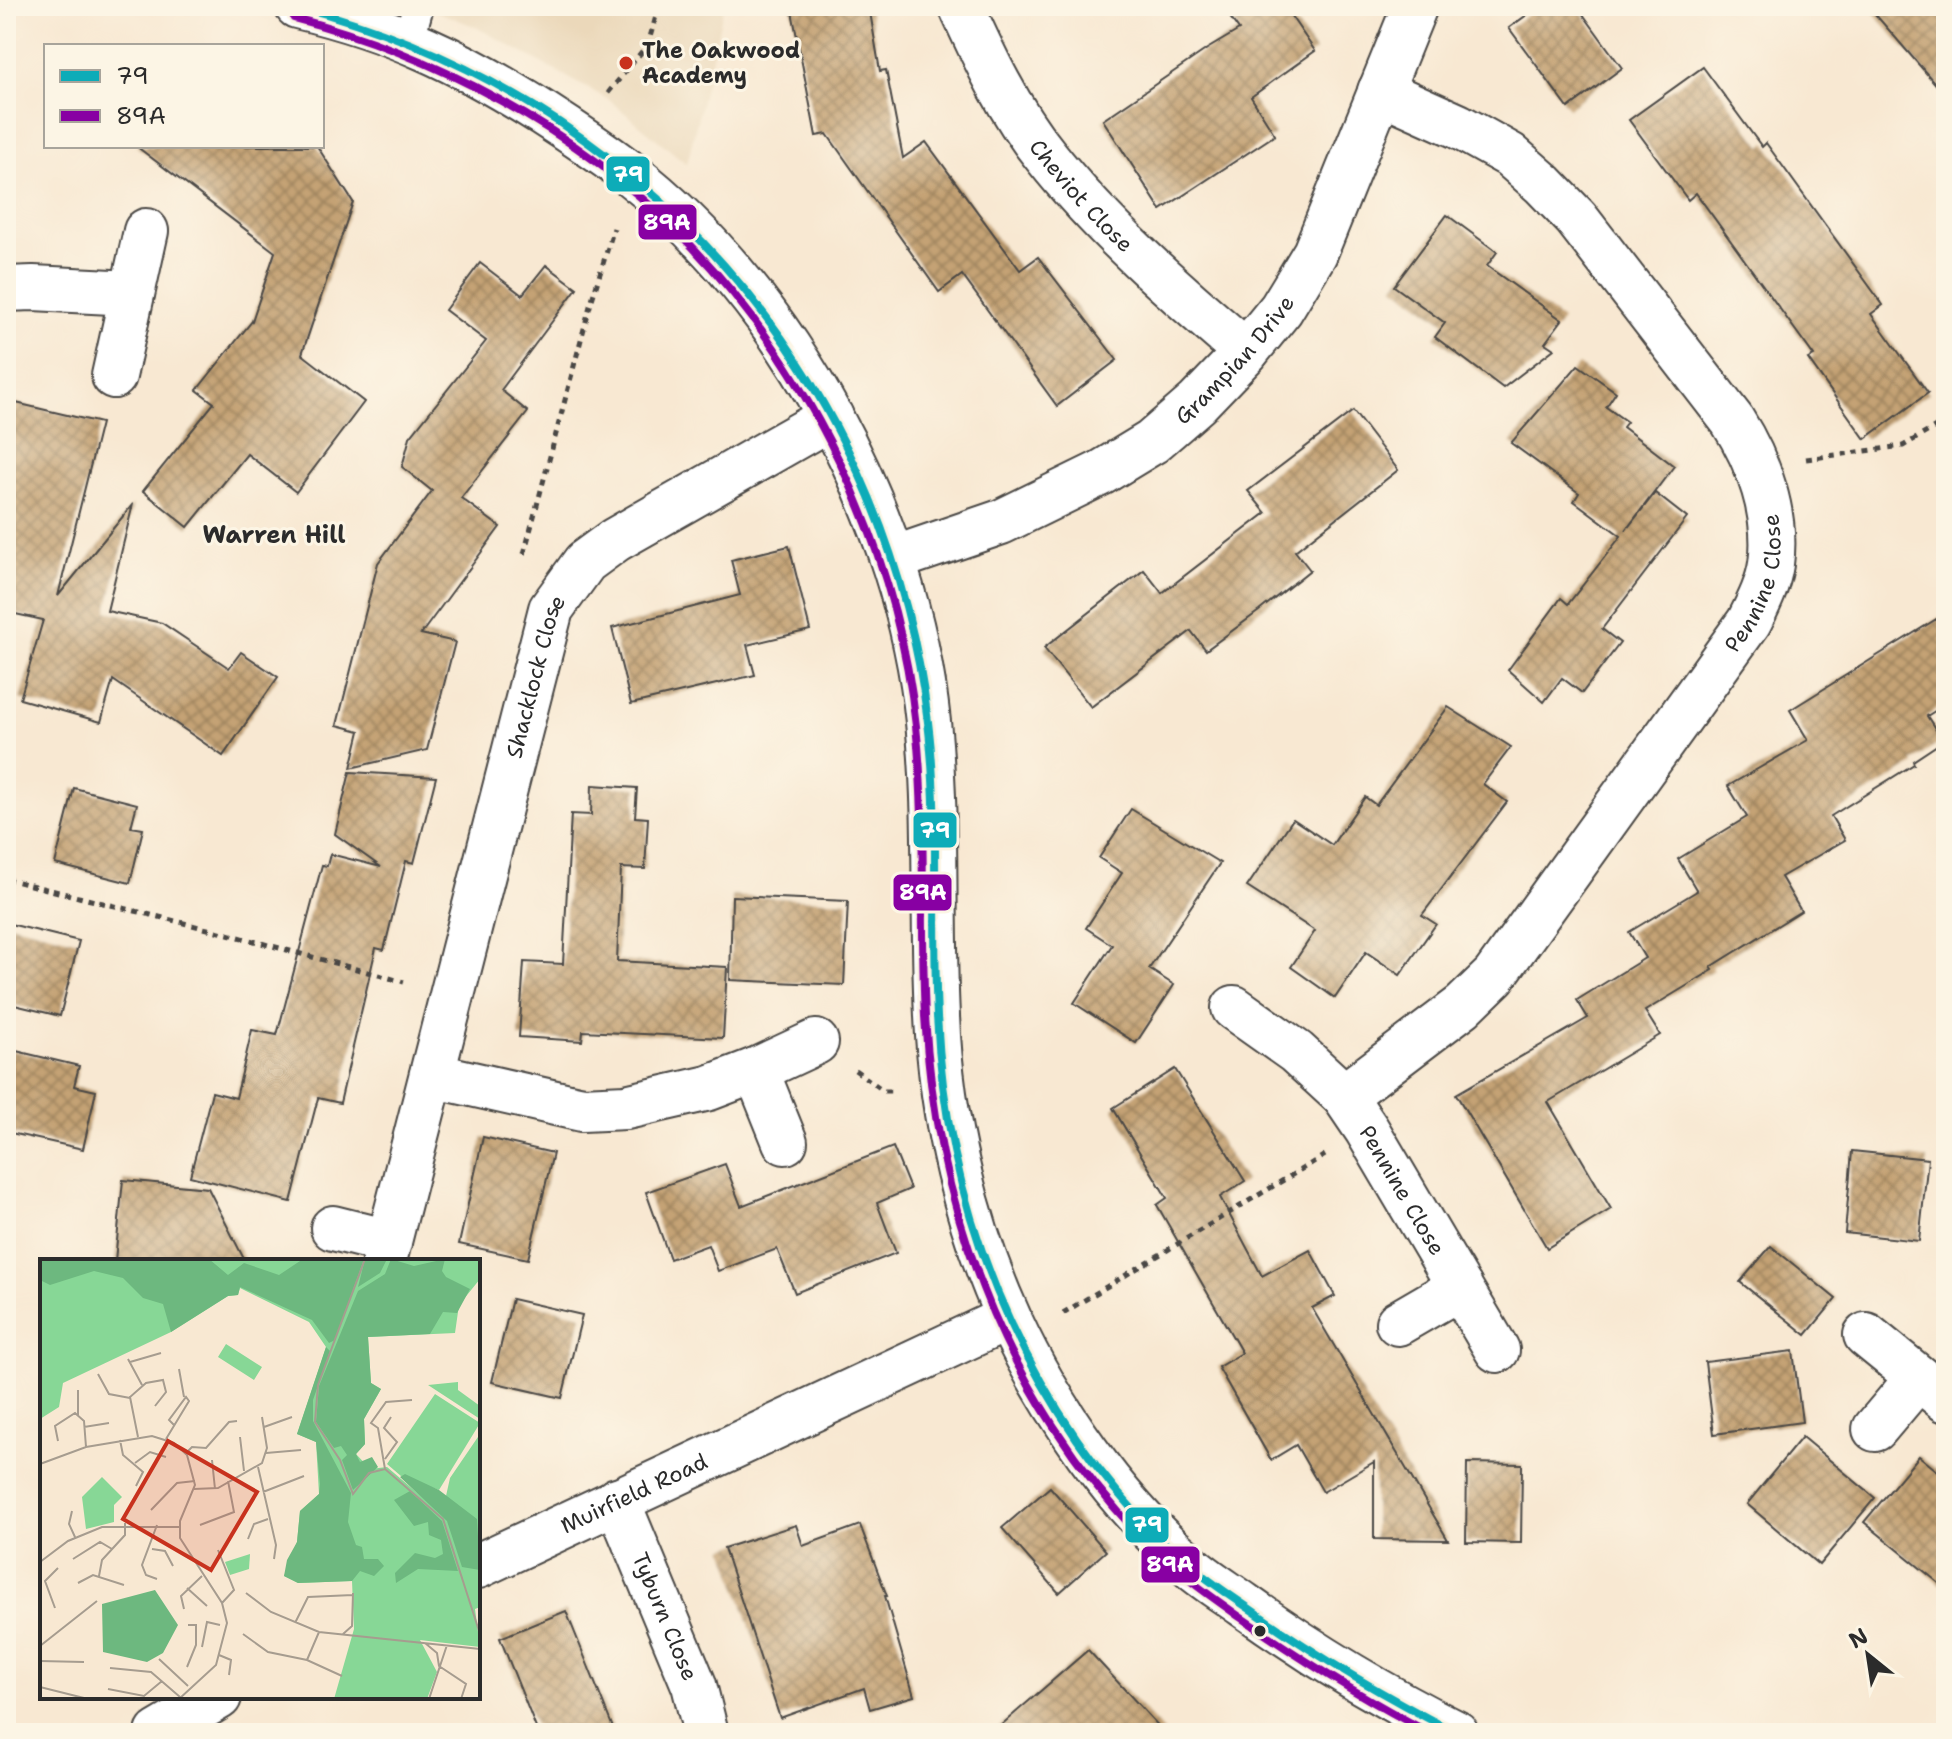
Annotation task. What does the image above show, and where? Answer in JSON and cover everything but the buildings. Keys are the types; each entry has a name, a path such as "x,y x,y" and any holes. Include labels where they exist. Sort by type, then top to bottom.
{"street":[{"path":"297,6 332,14 414,22 459,62 631,174 685,223 727,268 796,360 831,417 867,486 893,559 914,637 928,722 937,1020 943,1092 969,1206 985,1259 1014,1329 1057,1407 1122,1500 1188,1565 1288,1637 1456,1733"},
{"name":"Cheviot Close","path":"961,6 1008,101 1044,154 1146,265 1246,352"},
{"name":"Grampian Drive","path":"893,559 1001,522 1101,473 1152,442 1197,403 1246,352 1281,309 1315,253 1415,6"},
{"name":"Pennine Close","path":"1356,1113 1494,976 1749,622 1763,593 1771,563 1767,505 1757,466 1732,420 1576,218 1510,155 1458,126 1380,91"},
{"path":"114,376 146,231"},
{"path":"6,289 132,293"},
{"name":"Shacklock Close","path":"386,1252 551,609 585,562 615,540 831,417"},
{"name":"Pennine Close","path":"1234,1008 1296,1052 1356,1113 1497,1350"},
{"path":"432,1075 582,1109 626,1107 665,1100 756,1070 816,1042"},
{"path":"756,1070 785,1142"},
{"path":"333,1228 386,1252"},
{"path":"1398,1323 1460,1287"},
{"name":"Muirfield Road","path":"480,1565 617,1500 1014,1329"},
{"path":"1866,1335 1932,1389 1875,1429"},
{"name":"Tyburn Close","path":"617,1500 694,1685 706,1733"},
{"path":"158,1733 216,1699"}],"path":[{"path":"575,135 648,44 659,6"},
{"path":"523,559 590,306 631,174"},
{"path":"1757,466 1903,446 1946,421"},
{"path":"6,879 453,994"},
{"path":"816,1042 884,1091 943,1092"},
{"path":"1014,1329 1356,1113"}],"shaded area":[{"name":"The Oakwood Academy","path":"422,6 724,6 687,164 609,100 474,26"}],"transit line":[{"name":"79","path":"297,6 420,48 533,106 635,179 724,266 800,365 860,475 903,594 932,758 937,1016 944,1094 969,1210 994,1285 1010,1321 1041,1381 1077,1439 1118,1493 1174,1552 1218,1587 1302,1644 1378,1691 1456,1733"},
{"name":"89A","path":"294,18 398,52 500,100 549,129 596,161 679,233 726,284 768,340 806,398 839,460 889,590 905,658 919,762 925,1016 931,1086 943,1154 960,1222 998,1324 1054,1427 1100,1490 1152,1548 1194,1584 1263,1633 1430,1733"}],"place":[{"name":"The Oakwood Academy","path":"626,63"}],"district":[{"name":"Warren Hill","path":"274,535"}]}
